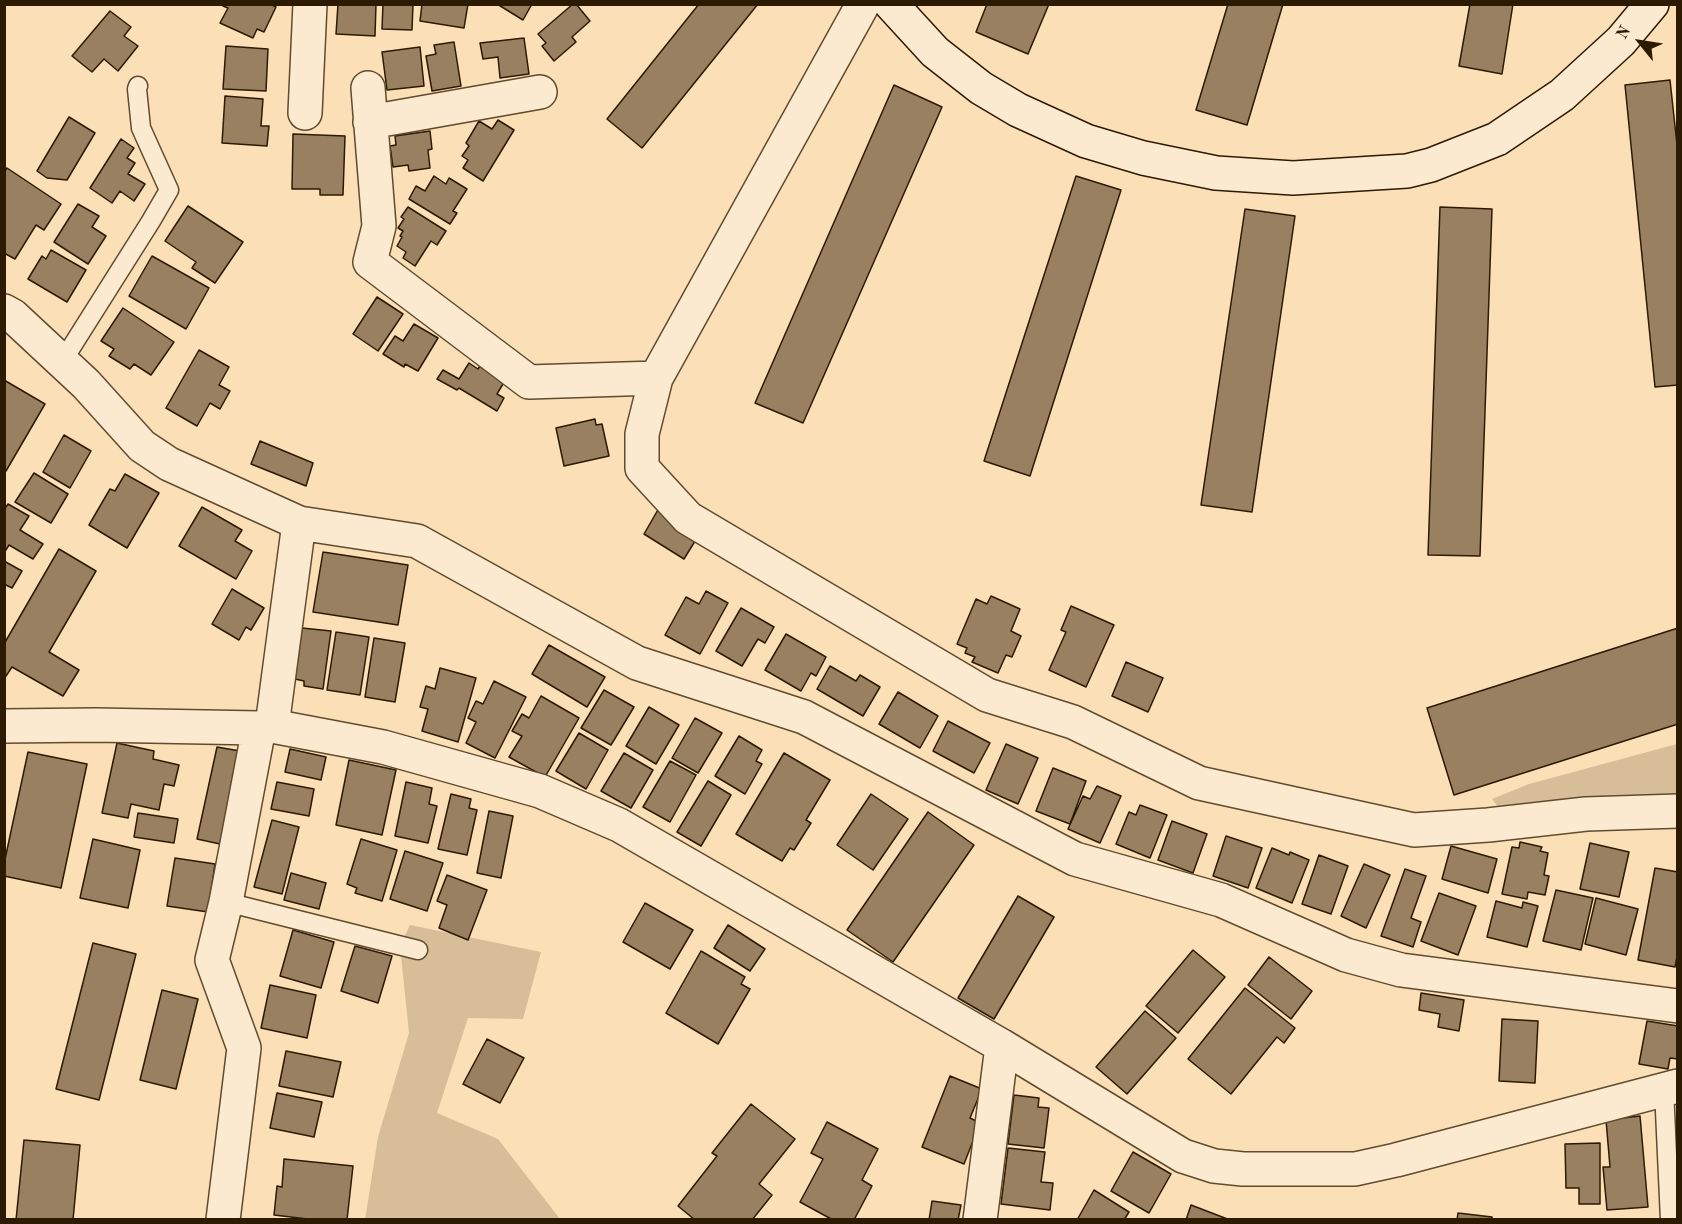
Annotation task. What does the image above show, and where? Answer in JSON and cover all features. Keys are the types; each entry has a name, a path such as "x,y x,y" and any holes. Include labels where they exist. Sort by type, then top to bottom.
{"street":[{"path":"305,113 310,4"},
{"path":"863,4 656,378 642,434 642,468 688,518 987,695 1073,722 1199,783 1414,830 1488,825 1586,814 1677,811"},
{"path":"891,4 935,52 981,88 1018,110 1086,141 1143,158 1216,173 1293,178 1407,171 1431,165 1497,139 1562,95 1621,41 1652,4"},
{"path":"368,88 380,226 370,262 529,382 656,378"},
{"path":"370,122 540,92"},
{"path":"7,320 62,362 86,384 142,446 169,464 299,523 417,541 637,663 804,717 1075,859 1221,900 1346,956 1401,970 1677,1006"},
{"path":"223,1220 244,1048 212,960 265,727 299,523"},
{"path":"4,726 265,727 383,747 540,791 619,825 1002,1046 1182,1156 1214,1166 1243,1169 1355,1168 1407,1157 1671,1087"},
{"path":"980,1220 1002,1046"}],"lane":[{"path":"62,362 169,190 141,128 138,86"},
{"path":"226,902 418,950"},
{"path":"1670,1220 1671,1087"}],"shaded area":[{"path":"1677,744 1677,798 1502,812 1492,799 1529,784"},
{"path":"410,925 541,952 523,1019 468,1018 437,1113 498,1139 560,1219 365,1220 378,1137 409,1033 400,946"}],"building":[{"path":"223,4 270,4 276,7 264,32 257,29 253,38 220,23 228,8"},
{"path":"338,4 376,4 375,36 336,34"},
{"path":"383,4 413,4 412,30 382,29"},
{"path":"422,4 468,4 464,28 420,21"},
{"path":"497,4 532,4 523,20"},
{"path":"573,4 576,4 590,21 572,37 576,42 554,61 542,46 546,43 538,34"},
{"path":"699,4 758,4 642,148 607,119"},
{"path":"987,4 1049,4 1028,54 976,32"},
{"path":"1228,4 1283,4 1247,125 1196,110"},
{"path":"1470,4 1513,4 1502,74 1459,66"},
{"path":"110,11 131,27 124,36 138,46 118,71 104,59 92,72 72,56"},
{"path":"524,38 529,74 500,78 498,57 483,59 480,43"},
{"path":"454,42 461,86 432,91 426,56 436,54 434,45"},
{"path":"226,46 268,49 266,91 223,89"},
{"path":"420,47 424,86 387,90 382,52"},
{"path":"1670,80 1678,154 1678,385 1655,387 1625,85"},
{"path":"894,85 942,107 803,423 755,403"},
{"path":"225,96 263,99 261,126 269,126 267,146 222,143"},
{"path":"69,117 95,133 67,180 47,178 37,171"},
{"path":"498,120 514,130 483,181 463,168 468,160 462,156 469,146 466,143 479,121 492,129"},
{"path":"430,131 432,149 428,150 430,168 409,171 408,165 393,167 390,146 396,145 395,136"},
{"path":"293,134 345,136 343,195 320,195 320,189 292,189"},
{"path":"121,139 134,148 127,158 135,163 128,174 145,184 134,201 120,191 112,203 90,188"},
{"path":"7,168 61,204 44,230 36,225 15,259 4,253 4,172"},
{"path":"434,176 446,184 449,178 467,189 453,211 457,213 450,224 409,199 416,186 425,191"},
{"path":"1076,176 1121,190 1030,476 984,461"},
{"path":"78,204 99,216 92,227 106,236 88,264 54,242"},
{"path":"188,206 243,242 215,283 192,268 196,262 165,241"},
{"path":"408,207 446,231 437,245 431,241 415,266 403,258 406,252 397,246 403,231 398,228 404,219 401,217"},
{"path":"1440,207 1492,209 1480,556 1428,555"},
{"path":"1245,209 1295,216 1252,512 1201,505"},
{"path":"51,250 86,270 67,302 28,279 42,256 46,259"},
{"path":"152,256 209,288 186,329 129,296"},
{"path":"377,297 403,314 378,351 353,334"},
{"path":"123,308 174,342 151,375 134,364 130,369 109,356 114,349 101,341"},
{"path":"414,324 438,338 418,371 405,364 404,367 383,354 395,336 403,341"},
{"path":"199,350 229,367 219,385 230,391 220,409 210,403 197,426 166,408"},
{"path":"469,363 478,369 481,364 506,379 497,394 504,398 497,411 459,388 457,390 437,379 443,370 459,379"},
{"path":"4,380 45,404 6,471 4,471"},
{"path":"595,419 596,425 602,424 609,456 564,466 556,428"},
{"path":"64,435 91,451 70,488 43,472"},
{"path":"260,441 313,463 306,486 251,464"},
{"path":"34,473 68,494 51,523 15,502"},
{"path":"125,474 159,493 127,548 89,525 110,489 115,491"},
{"path":"8,504 29,516 20,530 43,544 33,559 9,545 4,553 4,510"},
{"path":"202,507 242,530 235,541 252,551 236,579 179,546"},
{"path":"659,508 700,533 684,559 644,534"},
{"path":"59,549 96,571 49,652 79,670 63,696 12,667 4,679 4,644"},
{"path":"323,552 408,565 398,625 313,612"},
{"path":"4,561 22,571 12,588 4,584"},
{"path":"232,589 264,608 251,630 246,627 239,640 212,624"},
{"path":"706,591 728,603 700,654 665,635 686,597 699,604"},
{"path":"991,596 1020,609 1011,631 1021,636 1012,657 1006,655 998,673 972,662 975,657 965,653 967,648 957,644 976,599 987,604"},
{"path":"1071,606 1114,625 1086,687 1049,670 1066,632 1061,630"},
{"path":"741,608 774,627 765,643 758,639 742,666 716,651"},
{"path":"302,628 331,631 323,689 304,686 304,681 295,679"},
{"path":"1678,628 1678,724 1454,795 1427,708"},
{"path":"336,632 369,637 360,695 327,690"},
{"path":"786,634 826,657 816,676 811,673 801,691 765,670"},
{"path":"374,638 405,643 395,702 365,697"},
{"path":"549,645 605,677 587,707 532,674"},
{"path":"1126,662 1163,678 1148,712 1112,696"},
{"path":"830,666 856,681 860,675 880,687 863,716 817,689"},
{"path":"440,668 476,678 458,742 422,731 428,709 420,707 426,686 435,689"},
{"path":"494,681 526,697 495,758 466,743 476,722 468,718 476,701 483,704"},
{"path":"604,690 634,707 611,745 581,728"},
{"path":"898,692 938,716 920,748 879,724"},
{"path":"541,696 579,718 545,777 509,757 522,736 512,731 522,714 529,718"},
{"path":"649,707 679,725 656,764 626,746"},
{"path":"695,718 722,733 698,773 672,758"},
{"path":"948,721 990,743 974,773 933,751"},
{"path":"579,733 608,750 586,789 556,771"},
{"path":"739,736 762,750 756,761 762,764 745,794 715,776"},
{"path":"117,743 154,751 153,759 179,765 174,786 164,784 159,810 131,804 128,818 102,813"},
{"path":"1006,744 1038,758 1018,804 986,790"},
{"path":"217,747 240,751 220,844 197,839"},
{"path":"290,749 326,757 321,780 285,772"},
{"path":"28,752 87,764 61,888 4,876 4,864"},
{"path":"624,753 653,770 631,808 601,791"},
{"path":"784,753 830,780 806,820 811,823 794,850 790,848 782,861 736,834"},
{"path":"349,760 396,770 382,835 336,825"},
{"path":"670,761 696,775 670,822 643,807"},
{"path":"1053,768 1086,781 1070,824 1036,811"},
{"path":"708,781 731,795 701,846 677,832"},
{"path":"277,782 314,789 309,816 271,809"},
{"path":"406,782 432,788 429,804 437,806 428,843 395,836"},
{"path":"1097,786 1121,796 1100,843 1068,829 1083,796 1090,799"},
{"path":"451,794 471,799 469,808 477,810 467,855 438,849"},
{"path":"871,794 908,819 873,870 837,845"},
{"path":"1140,805 1167,815 1150,858 1116,844 1129,812 1136,815"},
{"path":"489,811 513,816 501,878 477,873"},
{"path":"928,812 974,845 893,962 847,930"},
{"path":"138,813 178,819 174,843 134,837"},
{"path":"272,820 299,827 282,894 254,887"},
{"path":"1172,821 1207,834 1193,873 1158,860"},
{"path":"1226,836 1262,848 1248,888 1213,876"},
{"path":"93,839 140,850 128,908 80,898"},
{"path":"361,839 397,850 382,901 355,893 357,888 347,884"},
{"path":"1520,842 1542,847 1540,851 1548,853 1544,875 1549,876 1545,895 1528,892 1527,899 1502,894 1512,847 1519,848"},
{"path":"1590,843 1629,852 1619,897 1580,889"},
{"path":"1451,846 1497,859 1488,893 1442,879"},
{"path":"1272,848 1309,860 1292,903 1256,888"},
{"path":"405,851 443,863 427,911 390,899"},
{"path":"1319,855 1348,866 1331,914 1302,904"},
{"path":"175,858 215,864 208,912 167,906"},
{"path":"1364,864 1390,875 1366,928 1341,916"},
{"path":"1655,868 1678,872 1678,952 1675,967 1638,960"},
{"path":"1405,869 1426,876 1411,918 1421,922 1413,947 1381,936"},
{"path":"291,873 326,883 319,909 284,900"},
{"path":"447,875 487,890 468,940 439,928 447,905 437,901"},
{"path":"1556,890 1593,898 1581,950 1543,941"},
{"path":"1439,893 1476,906 1458,955 1421,941"},
{"path":"1018,896 1054,917 994,1019 958,998"},
{"path":"1596,898 1638,909 1626,955 1585,944"},
{"path":"1496,901 1522,908 1523,902 1538,906 1527,947 1487,937"},
{"path":"645,903 693,930 670,969 623,942"},
{"path":"728,925 765,949 750,971 714,948"},
{"path":"293,930 334,942 321,988 280,976"},
{"path":"93,943 136,954 99,1100 56,1089"},
{"path":"355,946 392,956 378,1003 341,991"},
{"path":"1193,950 1225,977 1178,1033 1146,1006"},
{"path":"701,951 745,977 741,984 750,989 718,1044 666,1013"},
{"path":"1269,957 1312,991 1291,1019 1248,985"},
{"path":"270,985 316,995 307,1038 261,1028"},
{"path":"1245,988 1295,1028 1284,1043 1277,1037 1231,1094 1188,1059"},
{"path":"162,990 198,999 176,1089 140,1080"},
{"path":"1421,993 1464,1000 1459,1031 1438,1027 1440,1014 1419,1010"},
{"path":"1145,1011 1176,1038 1127,1094 1096,1067"},
{"path":"1502,1019 1538,1021 1535,1083 1499,1081"},
{"path":"1647,1021 1678,1026 1678,1059 1670,1058 1668,1069 1639,1064"},
{"path":"487,1039 524,1058 500,1103 463,1084"},
{"path":"286,1051 341,1062 333,1097 279,1086"},
{"path":"950,1076 982,1089 970,1118 980,1123 964,1164 922,1147"},
{"path":"277,1093 322,1102 314,1137 270,1128"},
{"path":"1014,1095 1039,1098 1038,1107 1049,1108 1044,1148 1008,1144"},
{"path":"751,1104 795,1139 759,1184 772,1195 752,1220 695,1220 678,1206 717,1156 712,1153"},
{"path":"1640,1116 1648,1207 1607,1210 1603,1167 1610,1167 1606,1120"},
{"path":"827,1122 878,1149 862,1180 872,1186 854,1220 833,1220 800,1202 823,1159 811,1153"},
{"path":"24,1140 80,1145 73,1220 16,1220"},
{"path":"1600,1143 1600,1204 1579,1204 1579,1188 1566,1188 1565,1144"},
{"path":"1008,1148 1045,1152 1041,1182 1053,1183 1050,1210 1001,1204"},
{"path":"1133,1152 1171,1174 1149,1213 1111,1191"},
{"path":"284,1159 353,1166 347,1220 316,1220 274,1215 277,1186 282,1187"},
{"path":"1094,1190 1129,1212 1124,1220 1077,1220"},
{"path":"932,1201 961,1205 958,1220 929,1220"},
{"path":"1191,1205 1230,1220 1186,1220"},
{"path":"1458,1213 1492,1217 1492,1220 1457,1220"}]}
